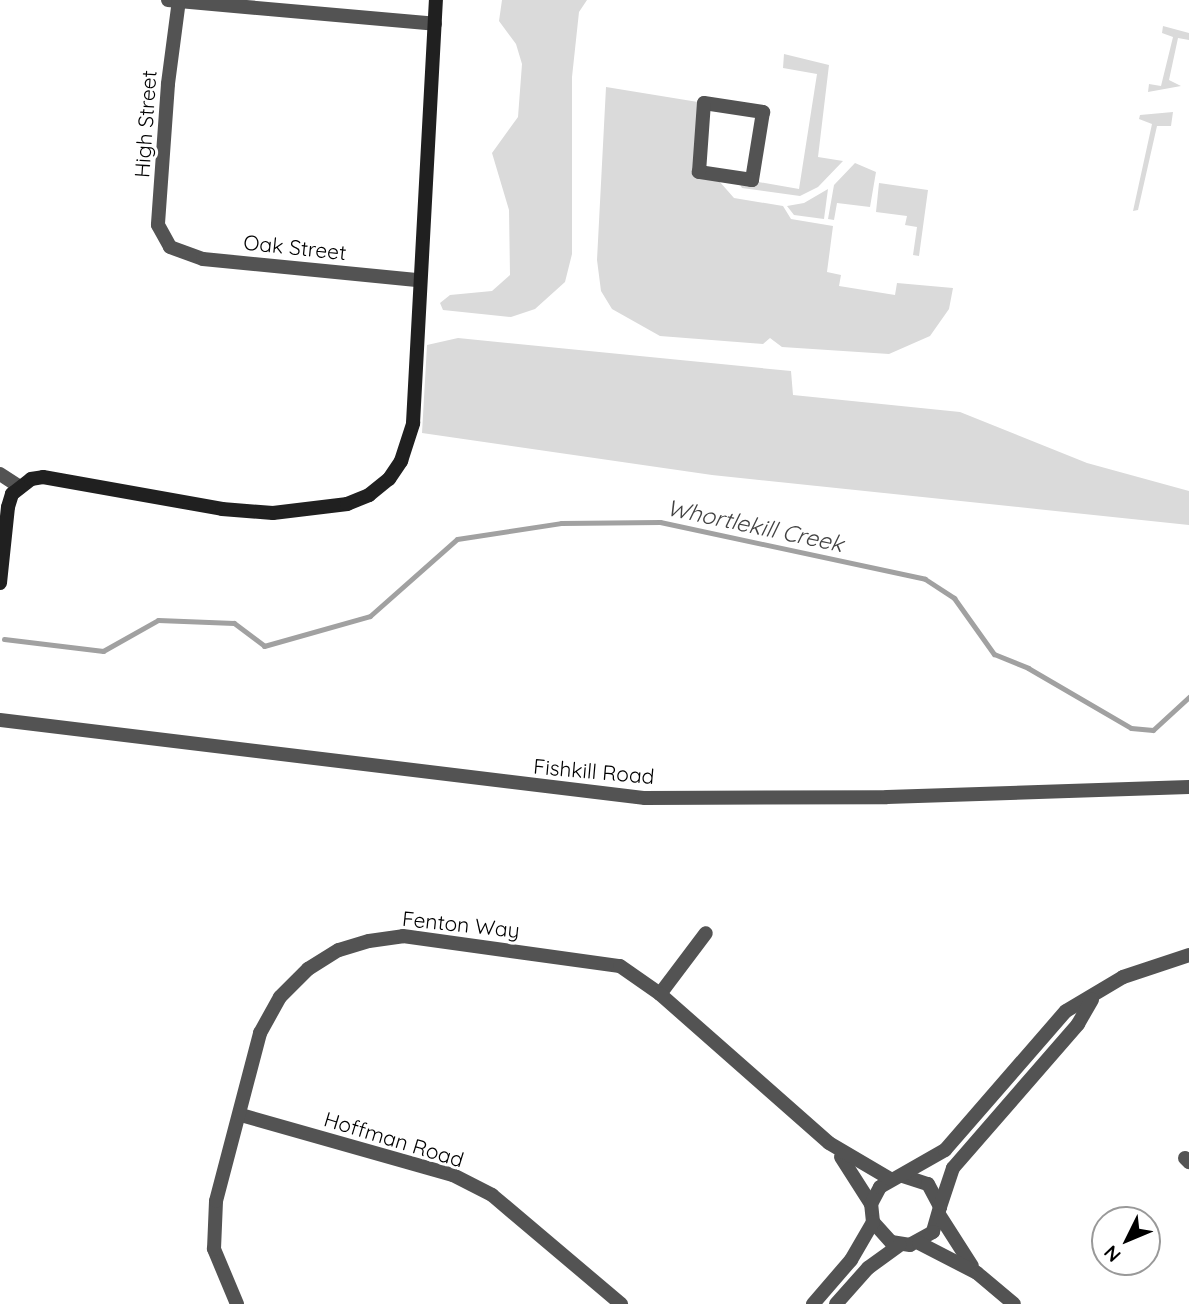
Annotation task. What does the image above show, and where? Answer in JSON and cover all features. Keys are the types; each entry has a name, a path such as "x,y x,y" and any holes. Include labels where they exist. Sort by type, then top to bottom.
{"main road":[{"path":"0,583 8,507 20,487 43,477 222,509 273,513 316,511 369,495 389,479 410,438 436,0"}],"street":[{"path":"168,0 435,24"},
{"name":"High Street","path":"170,247 158,225 179,0"},
{"path":"704,103 763,112 752,180 724,176 699,172 704,103"},
{"name":"Oak Street","path":"170,247 203,259 419,281"},
{"path":"0,474 20,487"},
{"name":"Fishkill Road","path":"0,720 645,798 887,797 1189,787"},
{"path":"660,994 706,933"},
{"name":"Fenton Way","path":"237,1304 214,1248 216,1201 242,1115 260,1033 280,998 308,969 338,950 369,941 403,936 620,966 660,994 829,1143 855,1174 872,1204"},
{"path":"900,1245 884,1237 873,1222 872,1204 880,1187 945,1150 1066,1011 1091,1000 1124,976 1189,955"},
{"path":"836,1304 868,1268 900,1245 919,1243 933,1232 953,1168 1078,1024 1091,1000"},
{"name":"Hoffman Road","path":"242,1115 453,1175 482,1190 621,1304"},
{"name":"Fenton Way","path":"829,1143 897,1177"},
{"path":"897,1177 928,1184 940,1211 977,1273"},
{"path":"813,1304 851,1260 873,1222"},
{"path":"919,1243 977,1273 1014,1304"}],"shaded area":[{"path":"502,0 587,0 579,12 572,77 572,254 565,282 535,309 511,317 443,310 440,303 450,295 492,291 510,275 509,210 492,153 518,117 522,64 516,44 499,21"},
{"path":"1163,26 1189,33 1189,40 1178,38 1169,80 1181,86 1148,92 1149,84 1161,86 1173,37 1162,33"},
{"path":"784,54 829,65 818,157 843,161 818,187 800,196 742,188 736,178 799,189 817,74 783,68"},
{"path":"606,87 704,103 699,171 712,173 734,198 783,206 791,219 833,226 827,272 841,275 839,286 895,295 897,283 953,288 949,309 930,336 889,354 782,347 770,338 763,344 660,336 612,309 601,291 597,260"},
{"path":"1173,112 1171,126 1157,126 1138,210 1133,211 1152,124 1139,119 1140,115"},
{"path":"855,163 876,172 870,207 837,203 834,220 828,219 834,185"},
{"path":"879,183 928,190 919,256 913,255 917,227 905,225 907,216 876,212"},
{"path":"828,189 824,219 794,215 787,206 804,203"},
{"path":"458,338 791,371 793,395 960,412 1087,463 1189,491 1189,525 712,475 422,433 427,345"}],"waterway":[{"name":"Whortlekill Creek","path":"4,639 103,651 158,620 234,623 264,646 370,616 457,539 561,523 660,522 925,579 954,598 994,654 1028,668 1131,728 1153,730 1189,697"}]}
